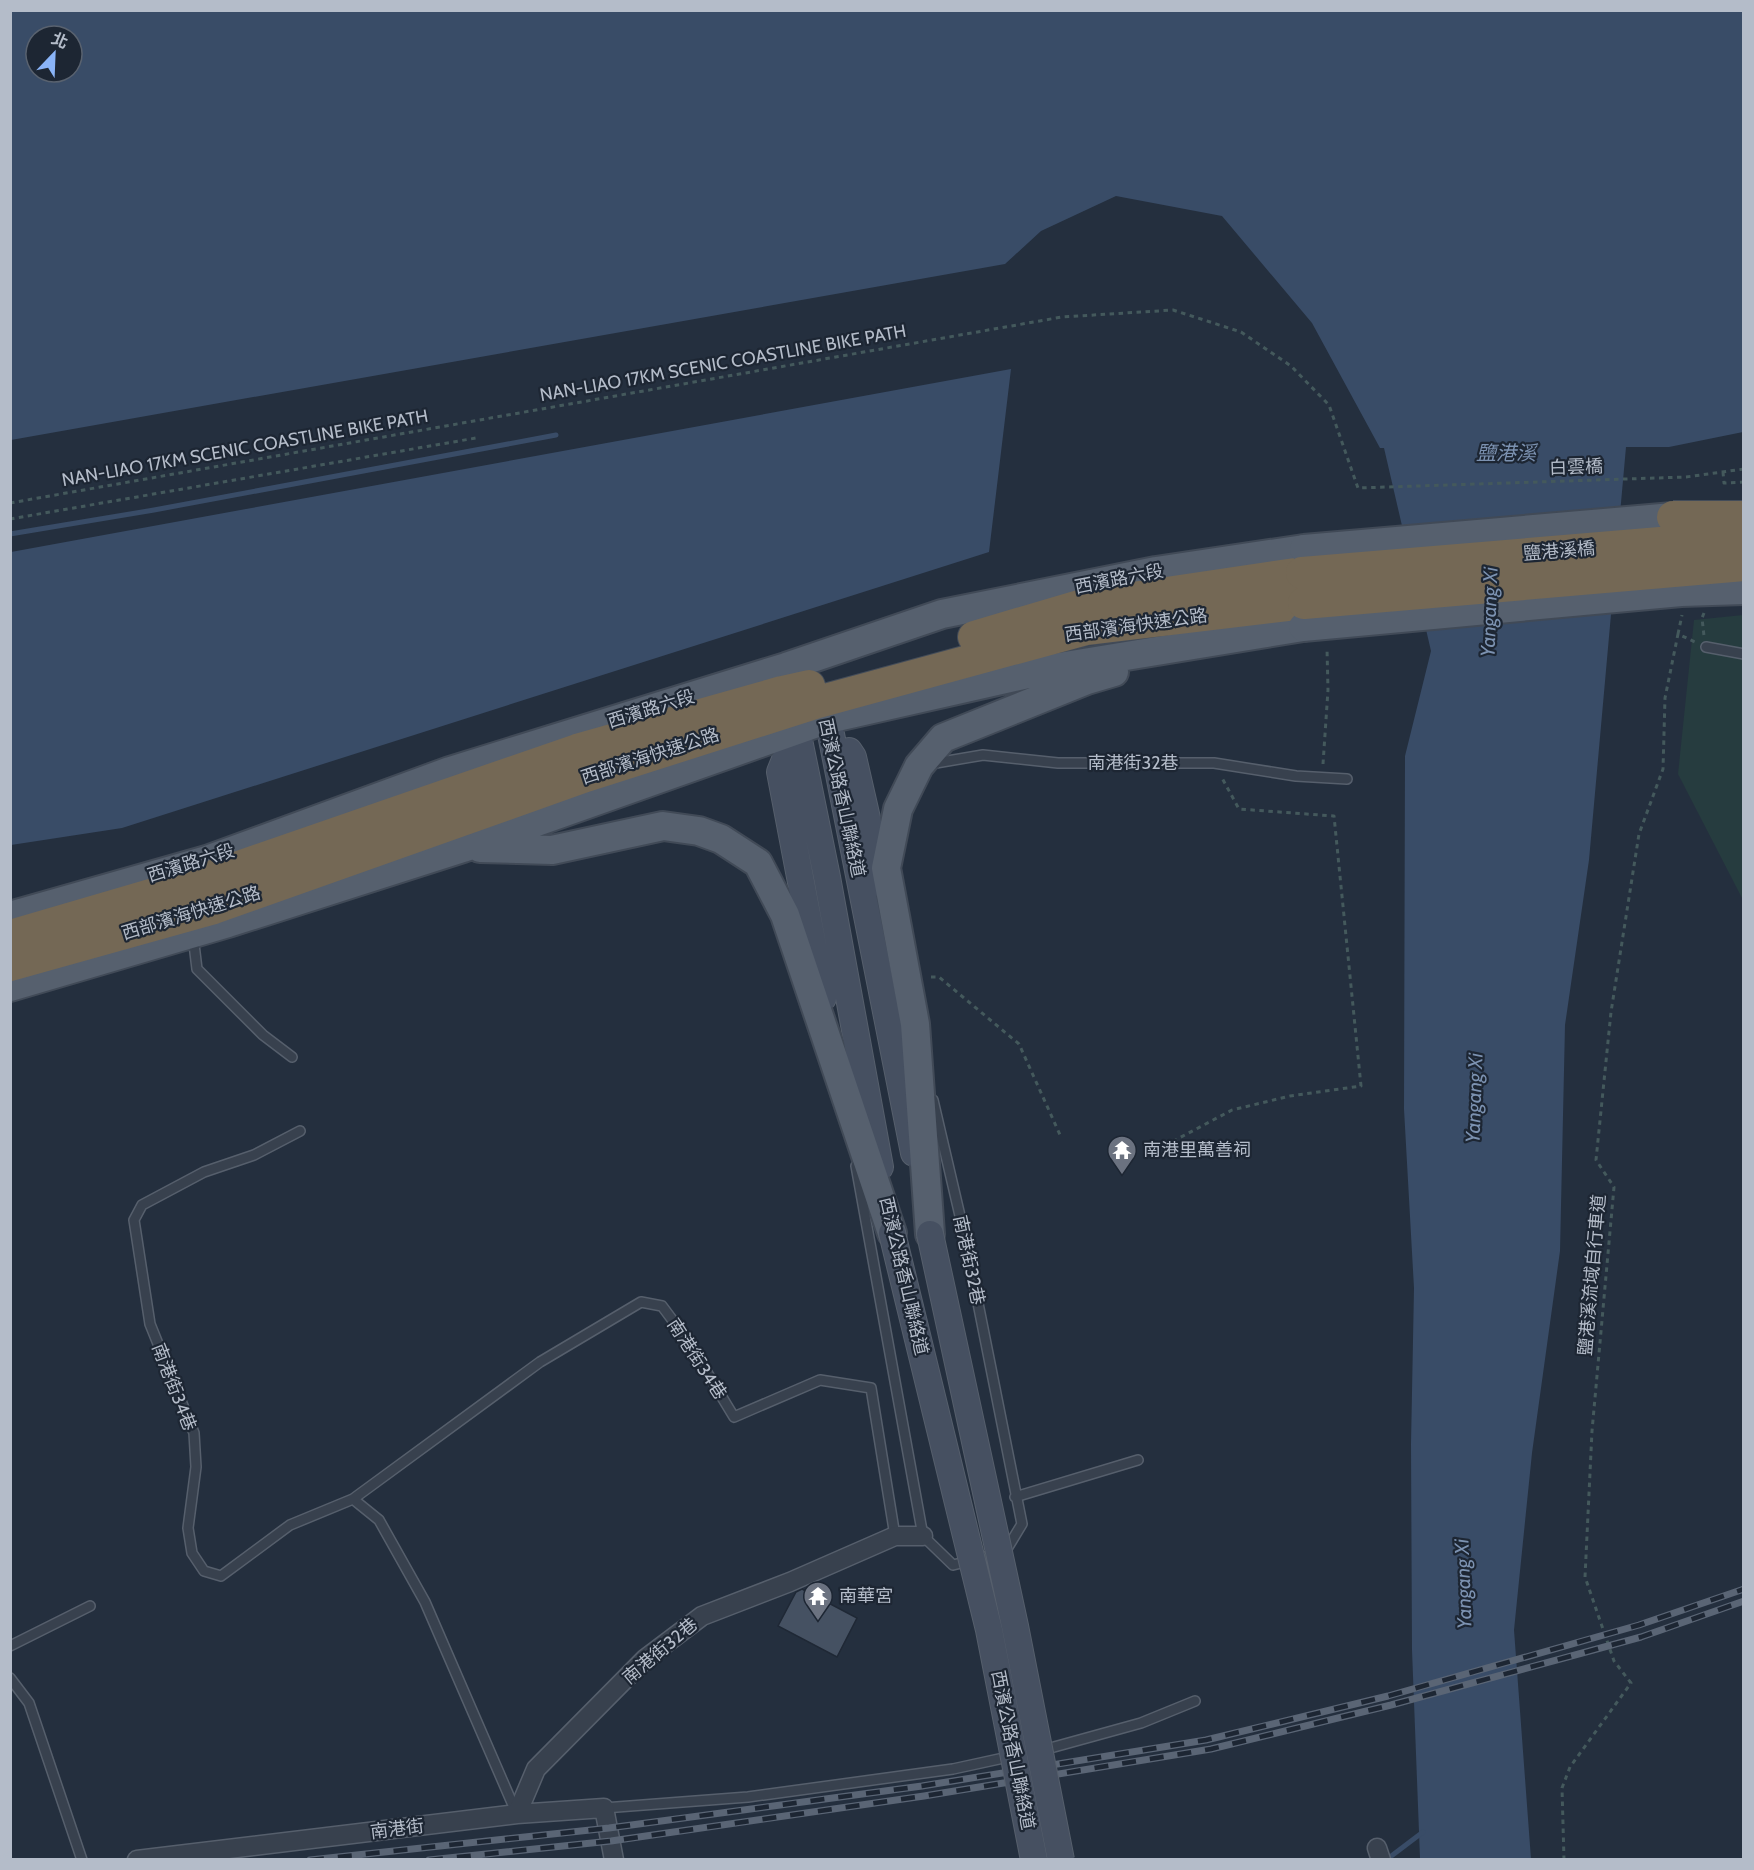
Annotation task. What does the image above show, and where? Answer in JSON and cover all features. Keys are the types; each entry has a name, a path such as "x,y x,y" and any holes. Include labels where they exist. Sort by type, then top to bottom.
{"highway":[{"path":"1673,517 1743,517"},
{"name":"鹽港溪橋","path":"1303,588 1743,536"},
{"name":"鹽港溪橋","path":"1303,588 1743,565"},
{"path":"1682,603 1743,585"},
{"name":"西部濱海快速公路","path":"10,936 198,881 577,750 788,700 820,702 1086,629 1303,588"},
{"name":"西部濱海快速公路","path":"10,965 214,908 586,776 788,700"}],"main road":[{"name":"鹽港溪橋","path":"1303,588 1673,517 1743,512"},
{"name":"西濱路六段","path":"10,987 463,848 788,700 942,614 1156,571 1303,588"},
{"path":"1303,588 1682,603 1743,590"},
{"name":"西濱路六段","path":"10,916 207,860 450,771 788,700 820,702 1204,644 1303,588"},
{"path":"930,1234 915,1024 886,868 898,809 919,766 943,738 1087,680 1204,644"},
{"path":"463,848 552,850 663,826 699,831 721,840 758,863 785,915 892,1233"}],"street":[{"path":"788,700 780,772 838,1078"},
{"name":"西濱公路香山聯絡道","path":"788,700 827,877 892,1233 989,1630 1034,1860"},
{"path":"820,702 853,757 915,1024"},
{"name":"西濱公路香山聯絡道","path":"820,702 930,1234 1013,1615 1061,1860"},
{"name":"南港街32巷","path":"517,1814 536,1769 645,1659 702,1616 790,1582 895,1536 923,1536"},
{"path":"604,1808 610,1859"},
{"name":"南港街","path":"137,1860 517,1814 604,1808"}],"lane":[{"path":"1706,647 1743,654"},
{"name":"南港街32巷","path":"919,766 984,756 1058,763 1214,763 1296,776 1347,779"},
{"path":"192,933 197,969 263,1035 292,1057"},
{"path":"915,1024 928,1082"},
{"path":"838,1078 852,1144"},
{"name":"南港街32巷","path":"923,1536 953,1565 1005,1552 1022,1524 964,1233 931,1094"},
{"name":"南港街34巷","path":"300,1131 254,1155 204,1172 142,1205 134,1220 150,1324 194,1433 196,1467 188,1528 192,1553 204,1571 221,1576 290,1525 353,1499 540,1362 642,1302 662,1306 688,1341 734,1417 820,1380 871,1388 895,1536"},
{"path":"854,1155 923,1536"},
{"path":"1016,1497 1138,1460"},
{"path":"353,1499 379,1520 425,1602 517,1814"},
{"path":"10,1646 90,1606"},
{"path":"10,1678 29,1703 82,1860"},
{"path":"604,1808 748,1797 954,1769 1054,1748 1141,1723 1195,1701"}],"path":[{"name":"NAN-LIAO 17KM SCENIC COASTLINE BIKE PATH","path":"10,503 1062,317 1173,310 1241,332 1291,366 1329,405 1358,488"},
{"path":"10,519 476,438"},
{"path":"1743,469 1723,472 1724,483 1743,482"},
{"name":"白雲橋","path":"1358,488 1686,477 1723,472"},
{"path":"1682,603 1678,634 1706,647"},
{"name":"鹽港溪流域自行車道","path":"1564,1860 1562,1788 1570,1767 1630,1683 1614,1661 1585,1577 1592,1431 1614,1187 1596,1160 1611,1012 1639,834 1663,769 1665,698 1678,634"},
{"path":"1149,1154 1232,1110 1290,1096 1361,1086 1334,816 1239,809 1214,763"},
{"path":"908,979 939,977 1019,1044 1061,1137"}],"green space":[{"path":"1743,615 1743,900 1678,774 1694,620"}],"water":[{"path":"11,11 1743,11 1743,432 1669,447 1626,447 1589,860 1565,1025 1560,1251 1532,1453 1514,1630 1531,1859 1420,1858 1412,1650 1411,1444 1414,1288 1404,1109 1405,756 1431,651 1384,448 1380,448 1312,323 1222,216 1116,196 1041,231 1005,264 11,440"},
{"path":"1011,369 989,552 122,828 11,845 11,552"}],"building":[{"name":"南華宮","path":"802,1589 857,1618 837,1657 778,1626 796,1592"}],"waterway":[{"path":"10,534 154,510 556,435"},
{"path":"1386,1860 1423,1832"}],"railway":[{"path":"310,1860 609,1828 922,1786 1206,1740 1388,1696 1639,1625 1744,1589"},
{"path":"429,1860 611,1841 924,1796 1211,1749 1391,1705 1641,1637 1744,1601"}],"place":[{"name":"南港里萬善祠","path":"1122,1176"},
{"name":"南華宮","path":"818,1622"}],"water label":[{"name":"鹽港溪","path":"1506,453"},
{"name":"Yangang Xi","path":"1489,612"},
{"name":"Yangang Xi","path":"1474,1098"},
{"name":"Yangang Xi","path":"1463,1584"}]}
